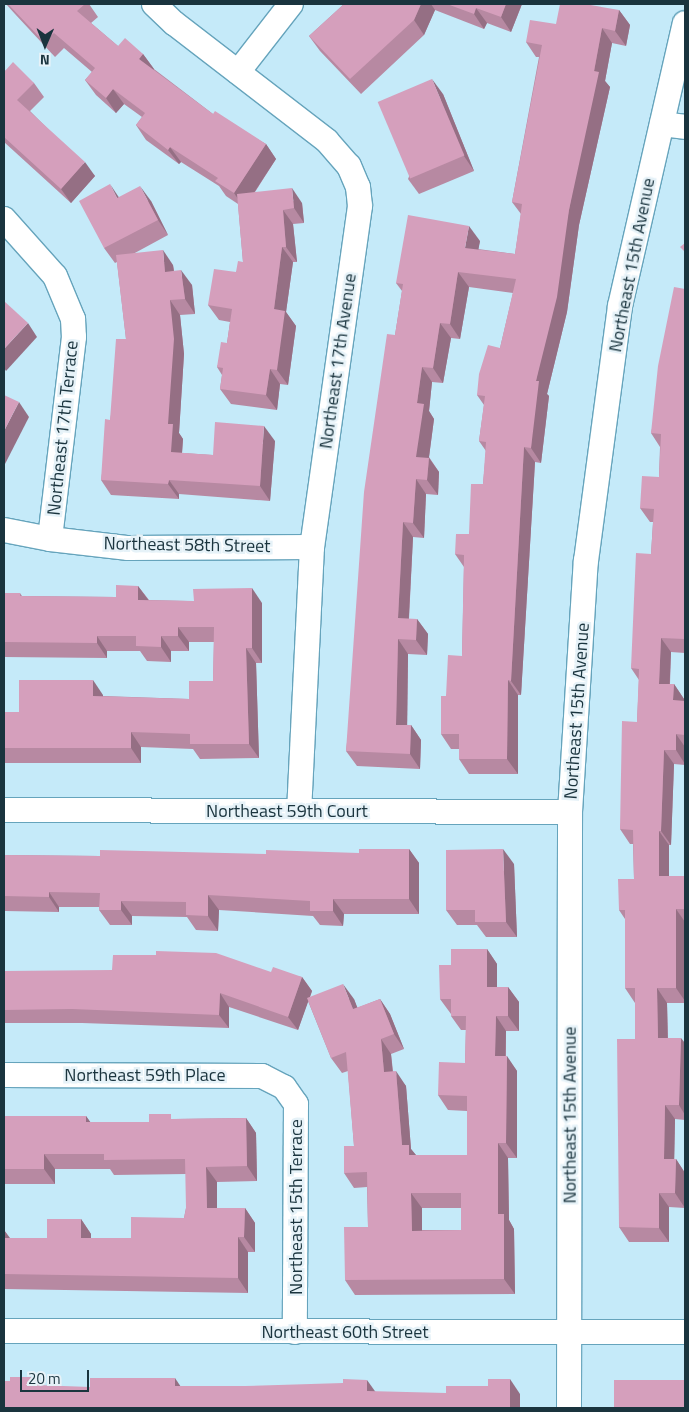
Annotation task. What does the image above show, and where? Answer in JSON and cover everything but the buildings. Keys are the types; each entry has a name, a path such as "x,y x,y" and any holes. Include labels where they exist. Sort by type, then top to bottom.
{"street":[{"name":"Northeast 17th Avenue","path":"154,4 174,23 340,154 358,187 360,206 312,547 299,811"},
{"path":"238,72 291,4"},
{"name":"Northeast 15th Avenue","path":"569,1408 570,812 586,561 619,316 685,23"},
{"path":"662,124 685,126"},
{"name":"Northeast 17th Terrace","path":"4,220 55,276 73,318 74,337 50,539"},
{"name":"Northeast 58th Street","path":"4,530 50,539 128,548 312,547"},
{"name":"Northeast 59th Court","path":"4,810 570,812"},
{"name":"Northeast 59th Place","path":"4,1075 262,1076 284,1087"},
{"name":"Northeast 15th Terrace","path":"284,1087 296,1104 295,1332"},
{"name":"Northeast 60th Street","path":"4,1331 685,1332"}]}
